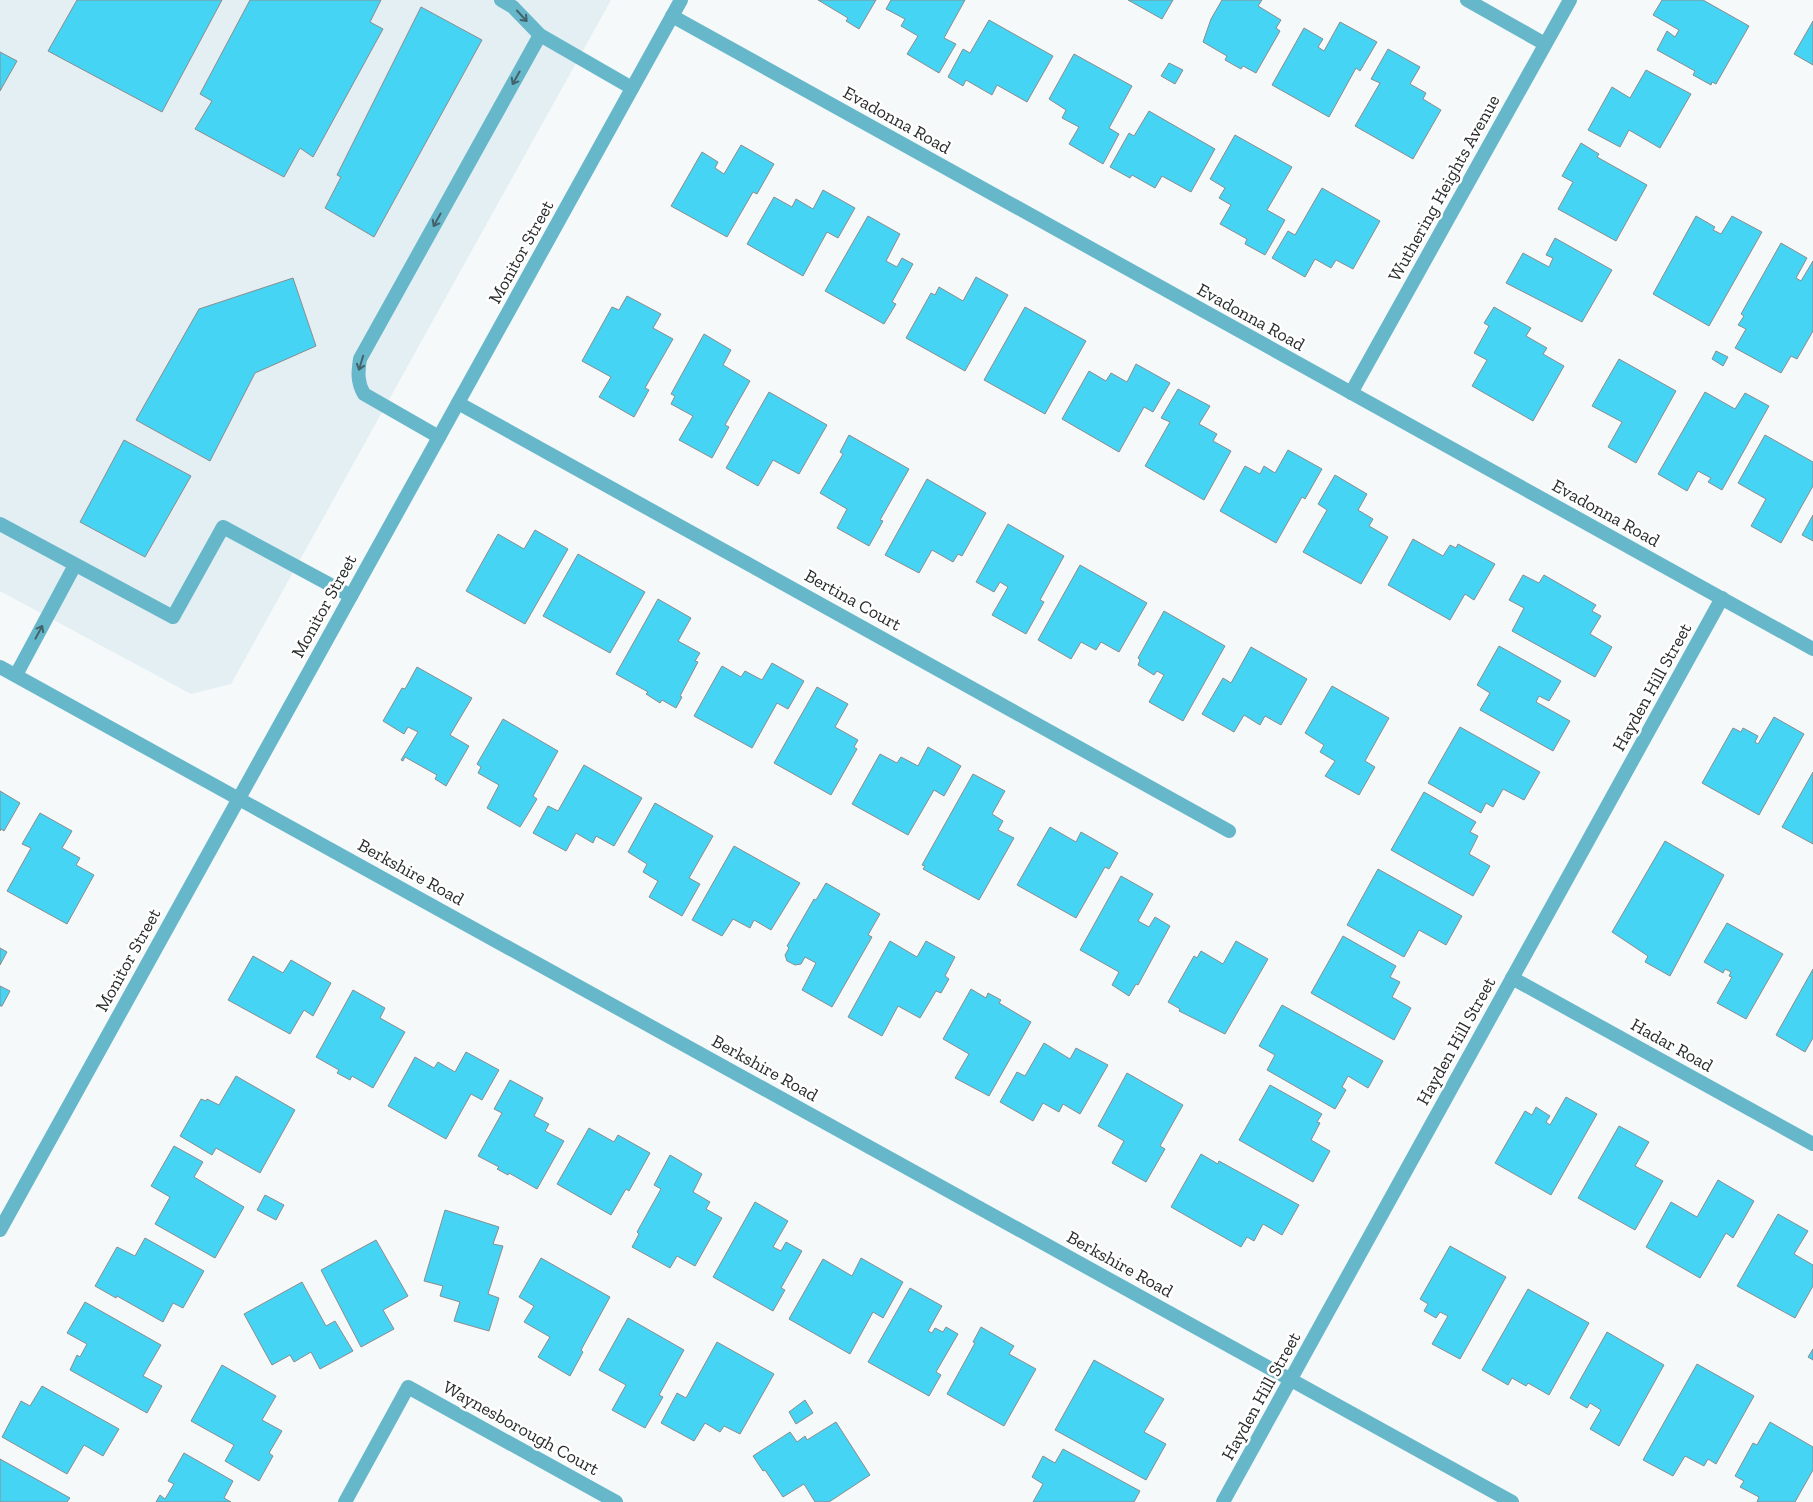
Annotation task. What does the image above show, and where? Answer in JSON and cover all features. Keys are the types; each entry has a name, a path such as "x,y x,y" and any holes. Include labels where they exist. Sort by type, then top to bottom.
{"street":[{"path":"501,0 513,7 540,35 632,88"},
{"name":"Monitor Street","path":"0,1230 681,0"},
{"path":"1467,0 1545,44"},
{"name":"Wuthering Heights Avenue","path":"1351,394 1570,0"},
{"name":"Evadonna Road","path":"672,16 1813,649"},
{"path":"439,437 364,394 359,385 360,359 540,35"},
{"name":"Bertina Court","path":"458,403 1229,831"},
{"path":"0,524 173,617 223,526 351,596"},
{"path":"16,675 75,565"},
{"name":"Hayden Hill Street","path":"1223,1502 1722,598"},
{"name":"Berkshire Road","path":"0,666 1512,1502"},
{"name":"Hadar Road","path":"1512,978 1813,1144"},
{"name":"Waynesborough Court","path":"345,1502 408,1387 616,1502"}],"shaded area":[{"path":"0,0 611,0 231,684 191,694 0,591"}],"building":[{"path":"77,0 222,0 162,112 48,51"},
{"path":"250,0 381,0 370,22 383,29 313,157 300,148 284,177 195,129 212,101 200,94"},
{"path":"818,0 876,0 859,29 846,21 848,18"},
{"path":"891,0 965,0 944,38 956,44 939,73 907,54 918,36 901,26 905,19 886,9"},
{"path":"1128,0 1173,0 1162,19"},
{"path":"1222,0 1262,0 1258,6 1281,20 1276,28 1280,31 1256,73 1243,66 1241,69 1225,60 1227,56 1203,42 1211,19"},
{"path":"1662,0 1703,0 1749,26 1716,84 1712,82 1711,85 1693,75 1695,71 1657,50 1667,31 1675,37 1679,30 1653,15"},
{"path":"421,7 482,40 374,237 325,208 341,177 337,175"},
{"path":"989,20 1053,56 1027,102 997,85 992,95 966,80 963,86 948,77 963,49 970,53"},
{"path":"1813,21 1813,65 1794,54"},
{"path":"1340,22 1377,42 1360,71 1356,68 1329,117 1272,85 1304,28 1323,39 1318,47 1324,51"},
{"path":"1388,49 1420,67 1410,84 1426,93 1423,99 1441,110 1413,159 1355,126 1380,83 1371,79"},
{"path":"0,52 17,61 0,91"},
{"path":"1074,54 1132,86 1109,128 1119,134 1103,164 1069,144 1079,127 1062,118 1066,110 1049,99"},
{"path":"1169,63 1183,70 1175,84 1161,76"},
{"path":"1646,70 1691,94 1660,148 1629,130 1620,147 1588,130 1612,87 1630,98"},
{"path":"1149,111 1215,149 1191,192 1162,176 1155,188 1132,175 1130,178 1110,167 1129,133 1134,136"},
{"path":"1235,135 1292,167 1267,210 1285,220 1265,255 1245,244 1247,239 1220,224 1231,205 1219,198 1225,188 1210,179"},
{"path":"1581,143 1599,154 1597,157 1647,185 1616,241 1558,209 1573,182 1562,176"},
{"path":"741,145 774,164 757,194 753,192 727,237 671,206 702,152 718,162 715,168 724,174"},
{"path":"1322,188 1380,221 1353,269 1336,260 1331,268 1315,259 1305,277 1272,258 1288,231 1295,235"},
{"path":"823,190 855,208 838,238 827,232 803,276 747,244 774,197 792,207 796,199 813,209"},
{"path":"868,216 900,234 886,261 897,267 902,258 913,264 892,302 896,304 884,324 825,291"},
{"path":"1696,216 1715,227 1713,230 1721,234 1732,216 1762,232 1709,326 1653,294"},
{"path":"1555,238 1612,270 1582,322 1506,283 1523,253 1549,267 1553,258 1546,255"},
{"path":"1781,243 1807,258 1796,278 1801,281 1813,261 1813,331 1797,359 1791,356 1781,373 1735,348 1746,329 1738,325 1744,316 1741,314"},
{"path":"976,277 1008,295 965,371 906,338 931,293 935,295 939,287 963,301"},
{"path":"293,278 316,346 255,373 210,461 136,420 199,309"},
{"path":"627,296 661,314 653,328 673,339 645,388 649,390 634,417 599,397 611,377 582,361 612,307 619,310"},
{"path":"1025,307 1086,341 1045,414 984,380"},
{"path":"1494,307 1531,328 1526,336 1547,348 1543,354 1564,366 1533,421 1472,386 1487,360 1474,353 1489,326 1484,323"},
{"path":"704,334 731,350 723,365 750,381 725,425 729,427 712,458 679,440 693,416 671,404 675,396 671,394"},
{"path":"1716,351 1728,357 1723,366 1712,359"},
{"path":"1619,359 1676,391 1636,463 1608,447 1622,422 1592,406"},
{"path":"1136,364 1170,383 1153,412 1144,407 1119,452 1062,419 1089,371 1106,381 1111,373 1127,382"},
{"path":"1178,389 1210,406 1199,424 1217,434 1213,441 1231,451 1204,500 1145,466 1170,422 1161,418"},
{"path":"769,392 827,425 799,474 773,460 758,486 726,468"},
{"path":"1705,392 1735,409 1745,393 1769,406 1722,490 1708,482 1711,478 1698,471 1687,491 1658,474"},
{"path":"849,435 909,469 880,520 883,521 869,546 837,528 847,509 820,493 843,454 840,452"},
{"path":"1765,435 1813,462 1813,486 1781,543 1751,526 1766,499 1738,483"},
{"path":"124,440 191,476 145,557 80,522"},
{"path":"1288,450 1322,469 1305,499 1302,497 1276,543 1220,511 1245,466 1260,474 1264,466 1275,473"},
{"path":"1335,475 1367,494 1358,510 1373,519 1369,526 1388,537 1361,584 1303,552 1327,510 1318,504"},
{"path":"927,479 986,513 962,556 958,554 953,562 932,550 919,573 885,555"},
{"path":"1813,515 1813,541 1802,535"},
{"path":"1008,524 1064,556 1040,600 1044,602 1026,634 992,615 1008,587 1000,582 994,592 976,582"},
{"path":"535,530 568,549 525,624 466,591 498,534 524,549"},
{"path":"1413,539 1443,556 1450,545 1456,548 1458,544 1495,564 1474,600 1465,594 1450,620 1388,585"},
{"path":"578,554 645,592 610,653 543,616"},
{"path":"1080,565 1147,603 1119,652 1101,642 1096,650 1081,642 1071,659 1038,640"},
{"path":"1523,575 1539,583 1544,575 1596,605 1592,611 1601,616 1590,634 1612,647 1595,677 1512,631 1524,608 1509,600"},
{"path":"658,599 691,618 678,641 700,653 695,661 698,662 680,696 682,697 676,708 662,700 660,703 646,694 648,692 616,674"},
{"path":"1164,611 1225,646 1183,721 1149,702 1164,675 1157,671 1154,675 1138,665 1140,660 1138,658"},
{"path":"1499,646 1561,681 1549,701 1539,696 1536,702 1570,721 1553,751 1480,710 1490,693 1477,685"},
{"path":"1251,647 1307,679 1281,725 1265,716 1260,725 1244,715 1234,732 1202,714 1223,678 1231,683"},
{"path":"772,663 804,681 788,709 777,703 752,748 694,716 722,666 741,677 745,671 762,680"},
{"path":"417,667 472,698 450,735 469,746 446,786 435,779 437,775 405,757 403,761 401,760 418,732 408,727 404,734 383,721 402,688 405,689"},
{"path":"1332,686 1389,718 1365,761 1375,767 1359,795 1325,776 1335,761 1320,752 1324,745 1305,733"},
{"path":"817,687 848,704 835,727 858,740 854,747 857,749 831,795 774,763"},
{"path":"1774,717 1804,734 1759,815 1702,783 1733,728 1741,732 1743,728 1758,736 1755,742 1758,744"},
{"path":"503,719 558,751 533,796 537,799 520,827 487,808 499,785 478,773 481,767 477,764"},
{"path":"1460,727 1540,772 1524,800 1503,789 1493,807 1486,803 1481,813 1428,783"},
{"path":"928,747 961,766 944,796 934,790 908,835 852,804 880,754 897,763 901,757 918,766"},
{"path":"584,765 642,798 614,846 596,836 593,843 576,833 566,851 533,833 548,806 558,811"},
{"path":"1813,772 1813,844 1782,827"},
{"path":"973,774 1005,791 992,814 1003,821 998,830 1014,838 979,900 923,869 925,866 922,865"},
{"path":"0,791 20,803 4,831 1,829 0,831"},
{"path":"1424,792 1476,822 1470,832 1478,836 1469,854 1490,866 1473,896 1391,850"},
{"path":"655,803 713,836 689,878 700,884 682,916 649,897 658,881 643,872 647,864 628,852"},
{"path":"40,813 72,831 62,848 80,858 76,865 94,875 67,924 7,891 31,848 22,844"},
{"path":"1050,827 1076,842 1081,832 1118,853 1109,869 1105,867 1076,918 1017,885"},
{"path":"1665,841 1724,875 1670,976 1645,962 1648,956 1612,932"},
{"path":"734,846 800,883 771,930 754,920 750,928 733,919 722,936 692,920"},
{"path":"1378,869 1462,916 1446,945 1419,930 1404,957 1347,925"},
{"path":"1121,876 1153,894 1138,921 1149,927 1155,917 1170,926 1138,985 1136,984 1129,996 1112,985 1119,972 1080,950"},
{"path":"826,883 880,914 868,935 872,937 832,1007 802,990 816,963 805,957 801,964 795,965 787,961 785,955 789,948 787,946 814,899 816,900"},
{"path":"1727,923 1783,954 1746,1019 1717,1003 1732,977 1729,976 1731,972 1725,969 1723,973 1704,962"},
{"path":"1343,936 1396,966 1390,977 1400,982 1392,997 1411,1008 1394,1040 1311,993"},
{"path":"890,941 917,957 926,941 955,957 945,976 949,979 941,993 936,991 920,1018 898,1006 882,1036 848,1017"},
{"path":"1236,941 1268,959 1225,1034 1179,1011 1180,1009 1168,1002 1194,956 1197,958 1201,951 1223,964"},
{"path":"0,948 7,952 0,965"},
{"path":"253,956 283,973 291,960 331,983 313,1016 304,1010 290,1034 228,1000"},
{"path":"1813,969 1813,1038 1805,1052 1776,1035"},
{"path":"0,986 10,991 2,1006 0,1006"},
{"path":"971,989 986,998 988,993 1001,1000 999,1003 1031,1022 989,1096 955,1078 969,1054 943,1039"},
{"path":"353,990 385,1008 380,1018 405,1032 373,1088 352,1076 350,1080 337,1073 339,1070 316,1057"},
{"path":"1282,1005 1383,1061 1368,1088 1348,1076 1342,1087 1346,1090 1335,1109 1267,1070 1275,1055 1259,1046"},
{"path":"1044,1043 1070,1059 1076,1048 1108,1065 1080,1114 1063,1104 1059,1112 1043,1103 1033,1121 1000,1102 1017,1072 1025,1076"},
{"path":"466,1052 499,1070 482,1100 471,1094 446,1139 388,1106 415,1057 434,1068 438,1062 455,1072"},
{"path":"1127,1073 1183,1105 1160,1146 1165,1149 1146,1182 1112,1163 1124,1141 1098,1126"},
{"path":"236,1076 295,1110 260,1173 216,1148 212,1155 180,1136 201,1099 206,1101 207,1099 219,1105"},
{"path":"510,1080 543,1098 534,1116 549,1124 545,1131 564,1141 537,1189 509,1173 508,1175 497,1169 499,1167 478,1156 502,1113 494,1109"},
{"path":"1270,1085 1322,1114 1317,1122 1320,1123 1311,1140 1330,1151 1313,1182 1239,1140"},
{"path":"1566,1097 1597,1114 1551,1195 1495,1163 1525,1111 1532,1115 1536,1107 1550,1116 1546,1122 1550,1125"},
{"path":"1619,1126 1649,1142 1635,1166 1663,1181 1635,1230 1578,1198"},
{"path":"589,1128 614,1142 618,1135 650,1153 629,1191 626,1189 611,1215 557,1184"},
{"path":"174,1146 203,1162 194,1177 244,1207 215,1258 155,1224 170,1197 151,1186"},
{"path":"1201,1154 1218,1164 1219,1161 1299,1205 1282,1235 1263,1224 1254,1241 1247,1237 1241,1247 1171,1207"},
{"path":"670,1155 702,1174 693,1192 710,1202 706,1209 722,1218 695,1266 677,1256 670,1268 632,1247 639,1234 637,1232 661,1189 654,1185"},
{"path":"1718,1180 1754,1201 1733,1238 1726,1233 1700,1278 1646,1247 1671,1202 1697,1217"},
{"path":"265,1195 284,1205 276,1220 257,1210"},
{"path":"755,1202 788,1221 773,1247 781,1251 786,1242 802,1251 781,1288 785,1290 773,1311 713,1277"},
{"path":"445,1210 499,1227 493,1244 503,1246 488,1294 499,1298 489,1331 454,1321 460,1302 440,1296 443,1286 424,1281"},
{"path":"1778,1214 1808,1231 1794,1254 1813,1265 1813,1286 1795,1318 1737,1286"},
{"path":"145,1238 204,1271 183,1308 173,1303 163,1322 95,1286 117,1247 135,1256"},
{"path":"376,1240 408,1296 383,1310 394,1329 361,1347 321,1270"},
{"path":"1450,1246 1506,1277 1460,1359 1432,1344 1448,1316 1440,1312 1436,1318 1424,1311 1428,1304 1420,1299"},
{"path":"541,1258 610,1297 581,1350 583,1352 570,1376 538,1357 550,1337 524,1322 534,1306 519,1297"},
{"path":"861,1258 903,1282 883,1318 873,1312 850,1354 789,1319 823,1259 852,1276"},
{"path":"302,1282 326,1326 335,1321 353,1351 320,1369 311,1352 294,1362 290,1355 272,1365 244,1314"},
{"path":"910,1288 942,1306 928,1331 932,1333 935,1328 943,1332 946,1327 958,1334 936,1372 941,1375 929,1396 868,1362"},
{"path":"1528,1289 1589,1323 1549,1395 1528,1383 1526,1386 1512,1378 1508,1385 1482,1370"},
{"path":"85,1302 161,1345 143,1376 162,1386 147,1413 70,1370 77,1355 80,1357 87,1344 67,1333"},
{"path":"628,1318 684,1350 659,1395 663,1397 645,1428 612,1410 626,1385 599,1370"},
{"path":"981,1327 1014,1346 1009,1354 1036,1369 1004,1426 947,1394 975,1343 973,1342"},
{"path":"1607,1332 1664,1365 1619,1446 1590,1429 1601,1410 1590,1403 1587,1408 1570,1398"},
{"path":"717,1342 774,1374 740,1434 724,1426 720,1432 705,1423 694,1441 661,1423 677,1393 686,1398"},
{"path":"1813,1349 1813,1360 1808,1357"},
{"path":"1094,1360 1164,1399 1144,1432 1166,1444 1146,1480 1055,1430"},
{"path":"1697,1364 1754,1396 1716,1464 1708,1459 1704,1466 1685,1456 1673,1476 1643,1460"},
{"path":"222,1365 276,1396 262,1420 282,1431 269,1453 273,1456 259,1481 225,1461 234,1445 191,1421"},
{"path":"42,1386 119,1429 103,1456 84,1445 67,1474 2,1437 21,1401 30,1406"},
{"path":"805,1400 813,1413 796,1424 789,1412"},
{"path":"836,1422 870,1475 829,1502 815,1502 804,1484 783,1497 753,1456 790,1432 797,1442 805,1436 807,1440"},
{"path":"1770,1422 1813,1447 1813,1470 1795,1502 1757,1502 1759,1497 1740,1487 1744,1481 1735,1476 1753,1443 1757,1445"},
{"path":"1063,1449 1140,1491 1134,1502 1033,1502 1043,1484 1032,1477 1043,1456 1055,1463"},
{"path":"184,1453 233,1481 224,1498 231,1502 156,1502 160,1495 165,1499 174,1484 168,1481"},
{"path":"0,1459 70,1498 67,1502 0,1502"}]}
